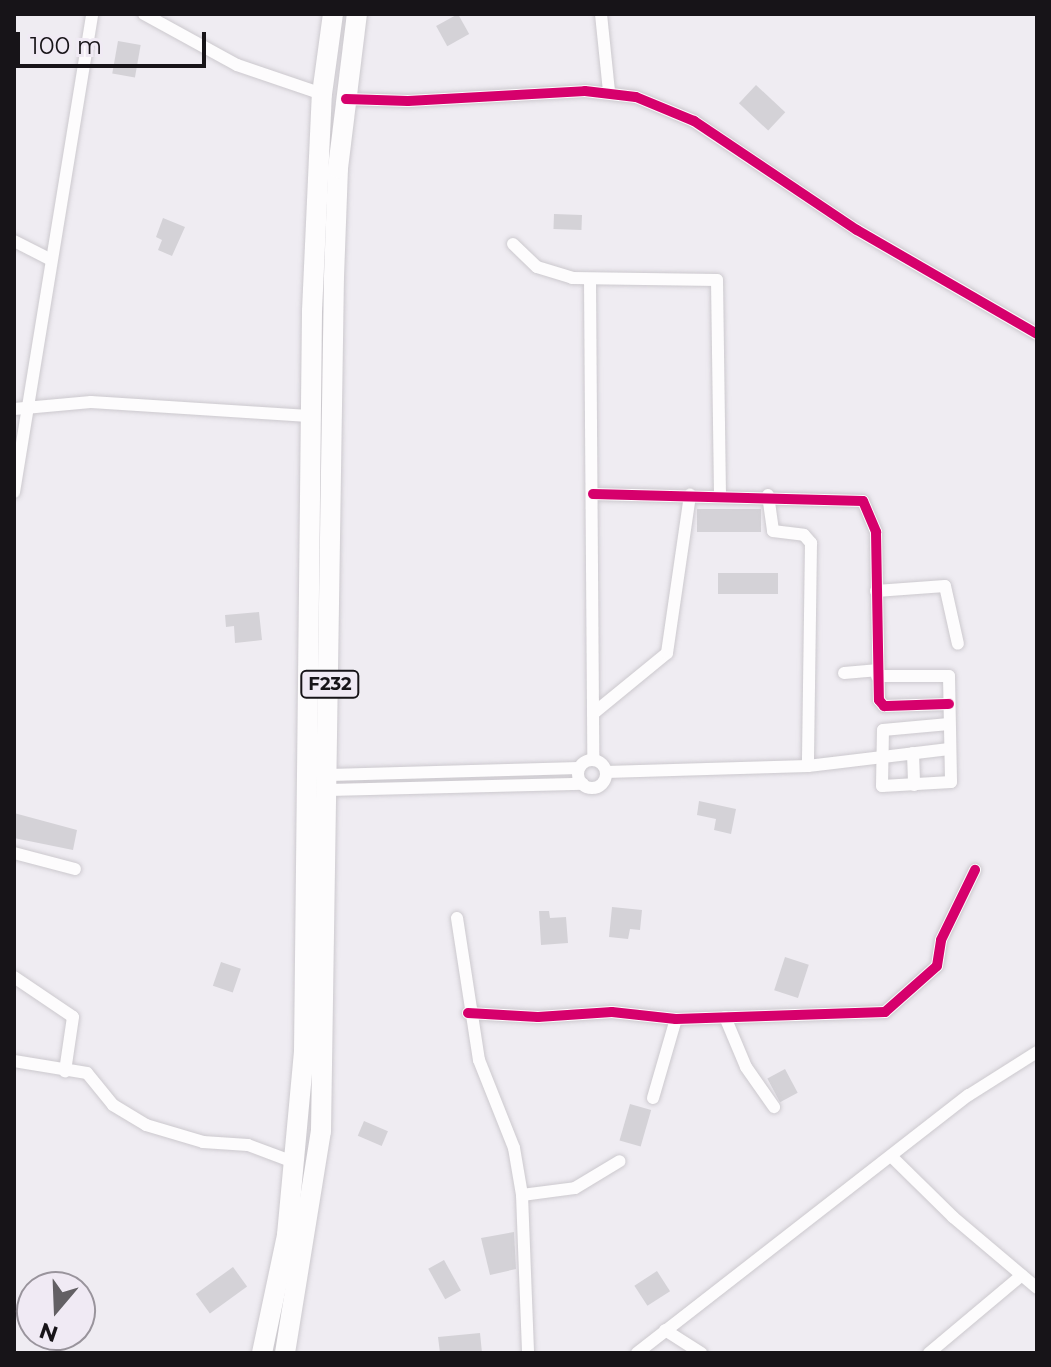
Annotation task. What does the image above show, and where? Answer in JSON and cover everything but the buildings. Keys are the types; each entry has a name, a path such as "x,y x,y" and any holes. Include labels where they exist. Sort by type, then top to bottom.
{"highway":[{"name":"F232","path":"262,1353 296,1163 304,1051 309,416 322,94 333,14"},
{"name":"F232","path":"285,1353 321,1131 329,782 334,277 346,99 357,14"}],"street":[{"path":"14,492 49,259 92,14"},
{"path":"144,14 237,65 322,94"},
{"path":"601,14 609,92"},
{"path":"346,99 609,92 694,121 857,230 1037,334"},
{"path":"14,241 49,259"},
{"path":"513,244 537,267 590,280 717,280 720,495"},
{"path":"590,280 593,760 606,772 808,766 949,749"},
{"path":"14,409 29,404 172,404 309,416"},
{"path":"593,494 768,495 863,501 875,522 876,673 880,704 949,704"},
{"path":"595,712 667,653 690,495"},
{"path":"768,495 773,531 804,535 811,543 808,766"},
{"path":"876,591 945,586 958,644"},
{"path":"844,673 946,673 949,704 951,782 882,786 883,730 949,724"},
{"path":"912,706 913,726"},
{"path":"913,753 914,785"},
{"path":"329,782 579,768 593,760"},
{"path":"579,768 583,784"},
{"path":"329,782 599,786 606,772"},
{"path":"14,853 75,869"},
{"path":"468,1013 538,1017 612,1012 676,1019 894,1008 937,966 941,940 975,870"},
{"path":"457,918 468,1013 479,1060 514,1148 522,1195 528,1353"},
{"path":"14,977 73,1017 65,1071"},
{"path":"725,1017 746,1067 774,1107"},
{"path":"653,1098 676,1019"},
{"path":"637,1353 969,1095 1037,1052"},
{"path":"14,1061 87,1073 113,1105 146,1125 203,1142 248,1145 296,1163"},
{"path":"892,1157 945,1210 1037,1288"},
{"path":"522,1195 575,1188 620,1161"},
{"path":"929,1353 1022,1275"},
{"path":"665,1330 701,1353"}],"cycle path":[{"path":"346,99 408,101 585,91 636,97 694,121 857,230 1037,334"},
{"path":"593,494 863,501 876,532 879,700 884,706 949,704"},
{"path":"468,1013 538,1017 612,1012 676,1019 885,1012 937,966 941,940 975,870"}]}
